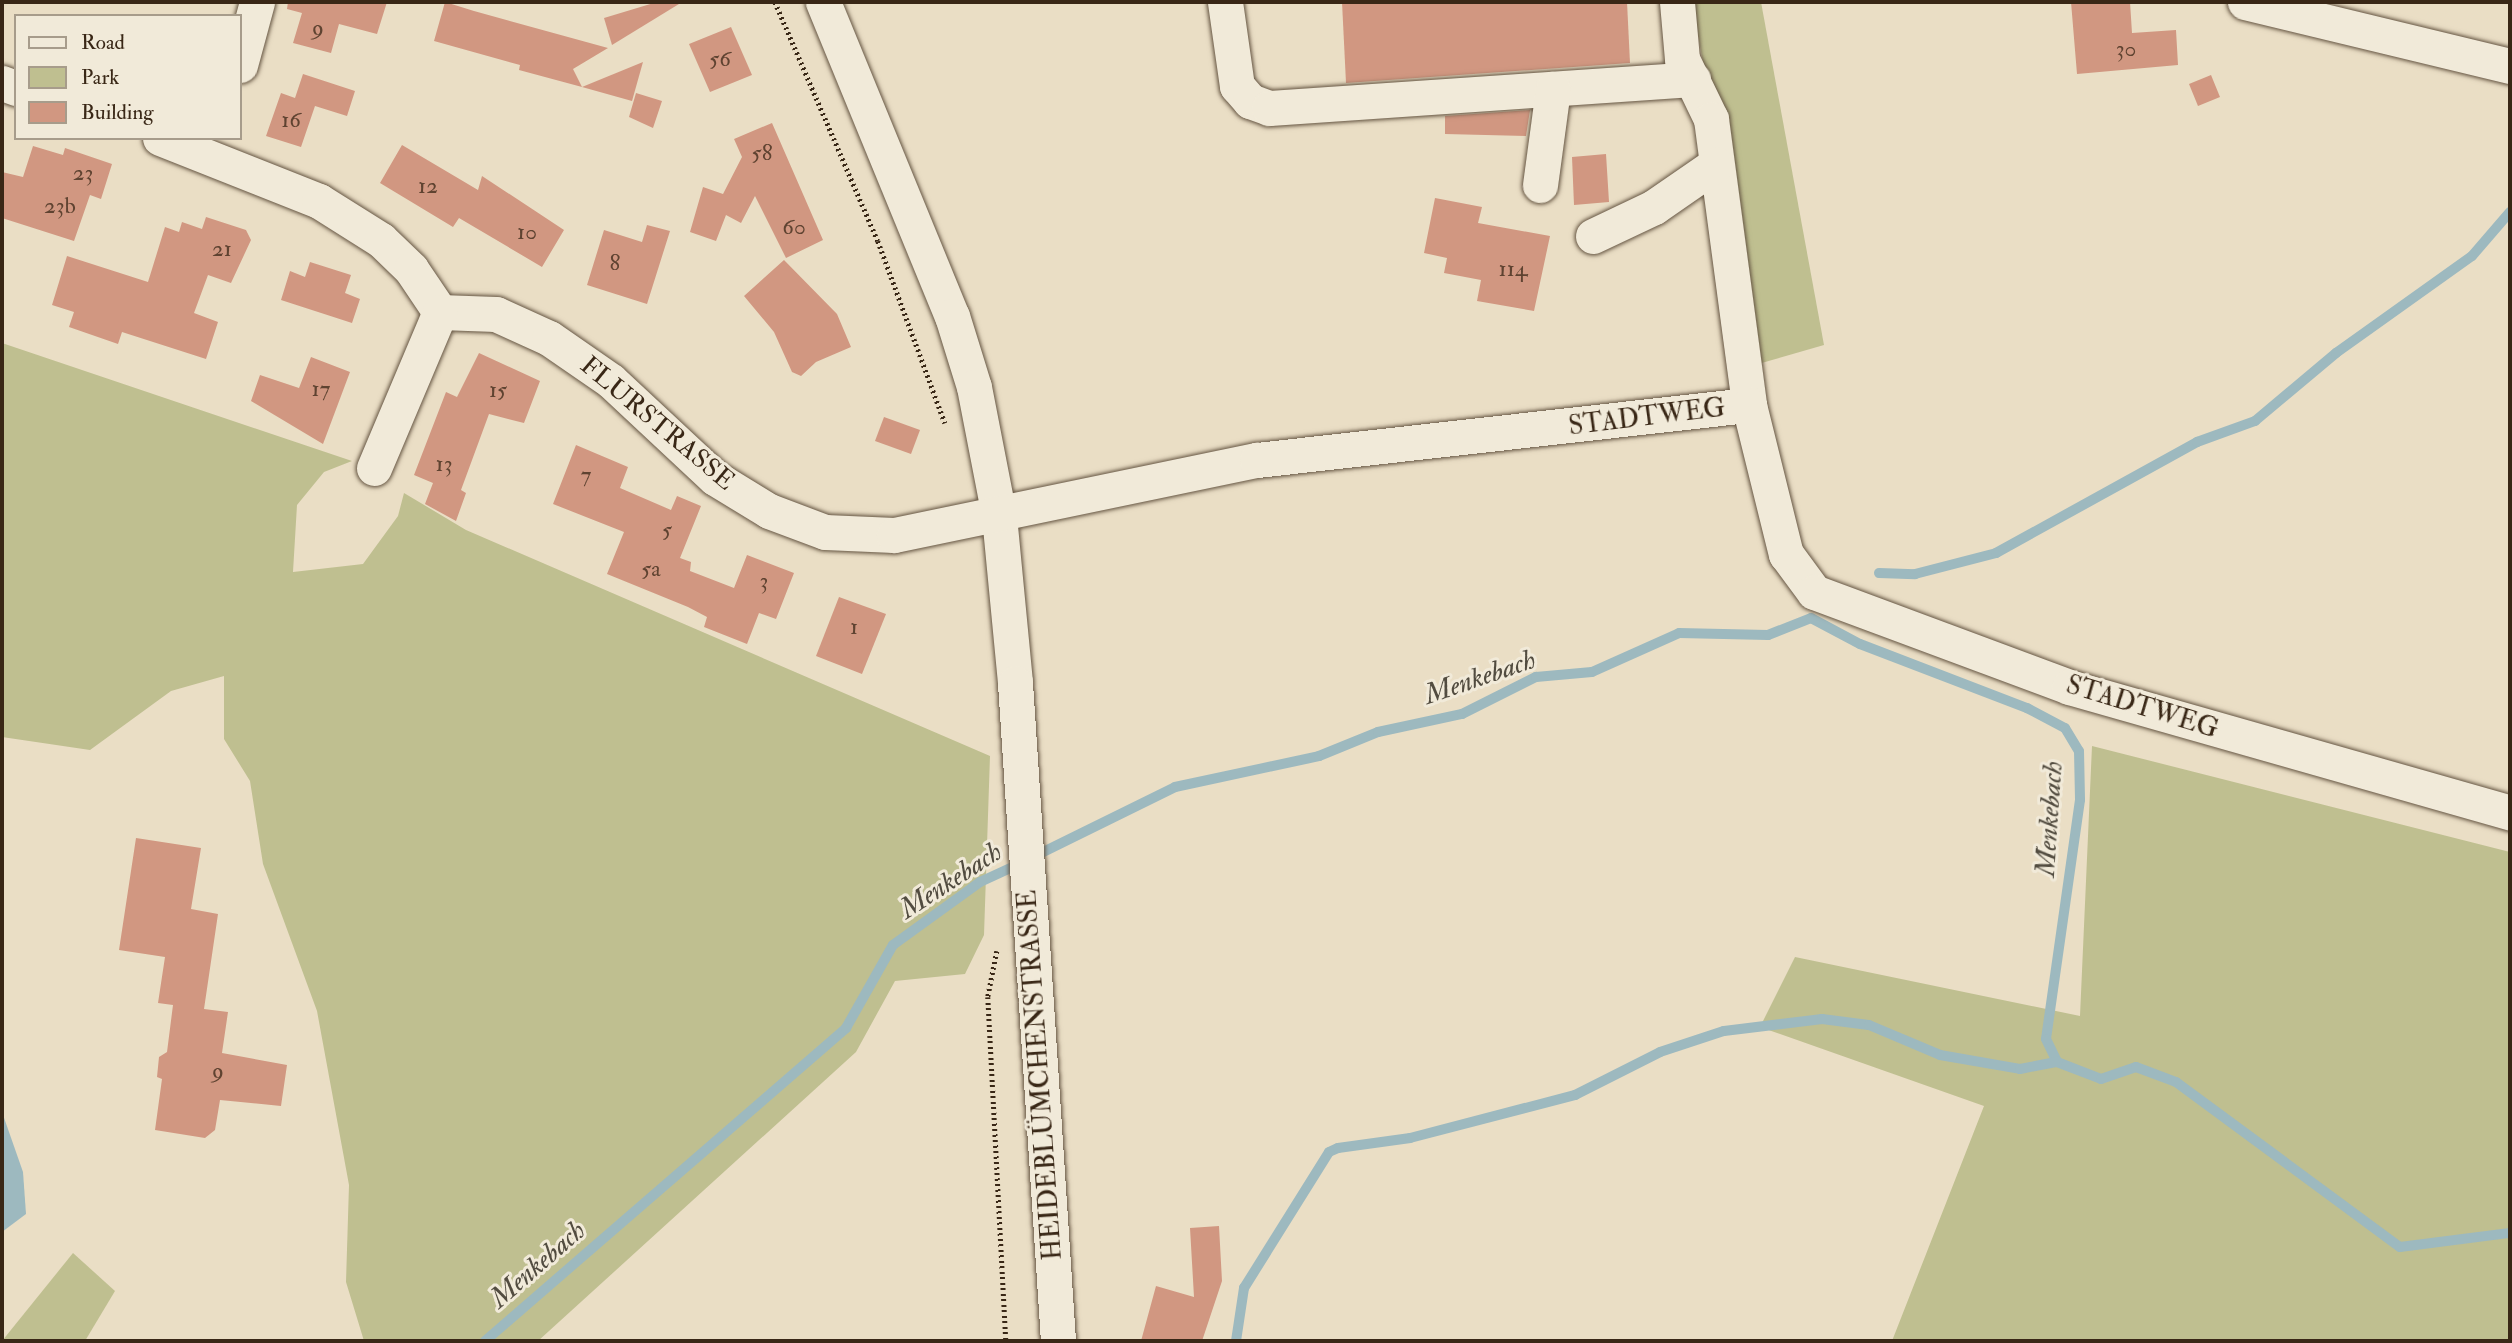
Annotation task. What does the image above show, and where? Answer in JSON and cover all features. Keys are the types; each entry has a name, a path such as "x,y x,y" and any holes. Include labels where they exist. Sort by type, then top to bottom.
{"street":[{"path":"242,58 257,2"},
{"name":"HEIDEBLÜMCHENSTRASSE","path":"823,2 952,316 974,387 999,516 1026,834 1058,1341"},
{"path":"1225,2 1237,86 1250,101 1269,108 1693,79"},
{"path":"1677,2 1682,59 1711,120 1749,405"},
{"path":"2245,2 2510,66"},
{"path":"1540,185 1553,89"},
{"path":"172,140 218,148 319,201 381,240 411,269 440,312 374,468"},
{"path":"1593,236 1654,207 1716,164"},
{"name":"FLURSTRASSE","path":"440,312 496,314 549,338 611,381 715,478 768,511 825,532 894,535 999,516"},
{"name":"STADTWEG","path":"999,516 1257,460 1749,405 1786,554 1814,592 2069,687 2510,813"}],"path":[{"path":"775,2 878,241 948,432"},
{"path":"999,946 988,997 1006,1341"}],"green space":[{"path":"1692,2 1761,2 1824,345 1758,364"},
{"path":"2,343 352,461 324,472 297,505 293,572 363,564 398,516 404,493 466,530 990,756 984,935 965,974 895,981 856,1052 538,1341 364,1341 346,1282 349,1185 317,1011 263,864 250,781 224,739 224,676 171,691 90,750 2,737"},
{"path":"2092,746 2510,852 2510,1341 1892,1341 1984,1106 1760,1027 1795,957 2080,1016"},
{"path":"73,1253 115,1291 85,1341 2,1341"}],"water":[{"path":"2,1112 23,1172 26,1214 2,1232"}],"building":[{"path":"288,2 387,2 377,34 339,24 331,53 293,43 302,13 287,9"},
{"path":"445,2 608,48 573,69 582,87 519,70 520,65 434,41"},
{"path":"657,2 679,4 612,45 604,18"},
{"path":"1342,2 1627,2 1630,63 1346,83"},
{"path":"2071,2 2130,2 2132,33 2176,30 2178,65 2077,74"},
{"path":"731,27 752,75 710,92 689,44"},
{"path":"643,62 632,101 582,87"},
{"path":"303,74 355,91 347,116 315,106 301,147 266,136 281,93 295,98"},
{"path":"2211,75 2220,97 2198,106 2189,84"},
{"path":"636,93 662,101 653,128 629,117"},
{"path":"1530,110 1526,136 1445,134 1445,116"},
{"path":"772,123 823,240 786,258 755,196 741,223 726,215 716,241 690,232 703,187 723,194 742,157 734,139"},
{"path":"402,145 478,190 482,176 564,230 542,267 459,218 453,227 380,183"},
{"path":"33,146 63,155 65,148 112,164 101,199 90,195 74,241 2,218 2,172 23,177"},
{"path":"1606,154 1609,202 1574,205 1572,157"},
{"path":"1435,198 1482,207 1478,223 1550,236 1534,311 1477,301 1481,280 1444,273 1447,258 1424,253"},
{"path":"206,217 246,230 251,240 231,283 208,275 194,313 218,322 206,359 122,332 118,344 69,327 74,312 52,305 67,256 148,282 165,227 179,232 182,222 202,229"},
{"path":"647,225 670,231 647,304 587,285 604,230 642,242"},
{"path":"784,260 837,314 851,347 816,362 801,376 792,372 774,332 744,296"},
{"path":"310,262 351,275 345,293 360,299 352,323 281,300 290,271 305,277"},
{"path":"479,353 540,381 524,423 489,414 461,490 466,493 456,521 425,504 433,483 414,475 446,392 457,397"},
{"path":"311,357 350,372 323,444 251,401 260,375 299,388"},
{"path":"884,417 920,430 911,454 875,441"},
{"path":"576,445 628,467 620,488 671,510 677,496 701,506 680,558 691,562 690,571 734,588 747,555 794,573 776,619 759,613 747,644 704,627 707,617 688,607 607,574 624,532 553,504"},
{"path":"839,597 886,614 862,674 816,656"},
{"path":"136,838 201,848 191,909 218,914 204,1009 228,1012 222,1053 287,1065 281,1106 220,1100 215,1130 205,1138 155,1130 162,1079 157,1077 159,1057 167,1052 173,1005 158,1003 165,957 119,950"},
{"path":"1219,1226 1222,1281 1202,1341 1141,1341 1156,1286 1194,1297 1190,1228"}],"waterway":[{"path":"1879,573 1915,574 1996,553 2197,442 2255,421 2336,353 2472,256 2510,212"},
{"name":"Menkebach","path":"1033,857 1175,787 1319,756 1378,732 1462,714 1536,677 1592,672 1679,633 1768,635 1811,618 1860,644 2027,708 2065,728 2079,751 2080,800 2046,1039 2057,1062 2101,1079 2136,1067 2176,1082 2400,1247 2510,1233"},
{"name":"Menkebach","path":"485,1341 846,1028 893,945 980,882 1019,864"},
{"path":"1236,1341 1244,1288 1329,1152 1338,1148 1410,1138 1575,1095 1660,1052 1724,1031 1822,1019 1869,1025 1940,1055 2020,1069 2057,1062"}]}
